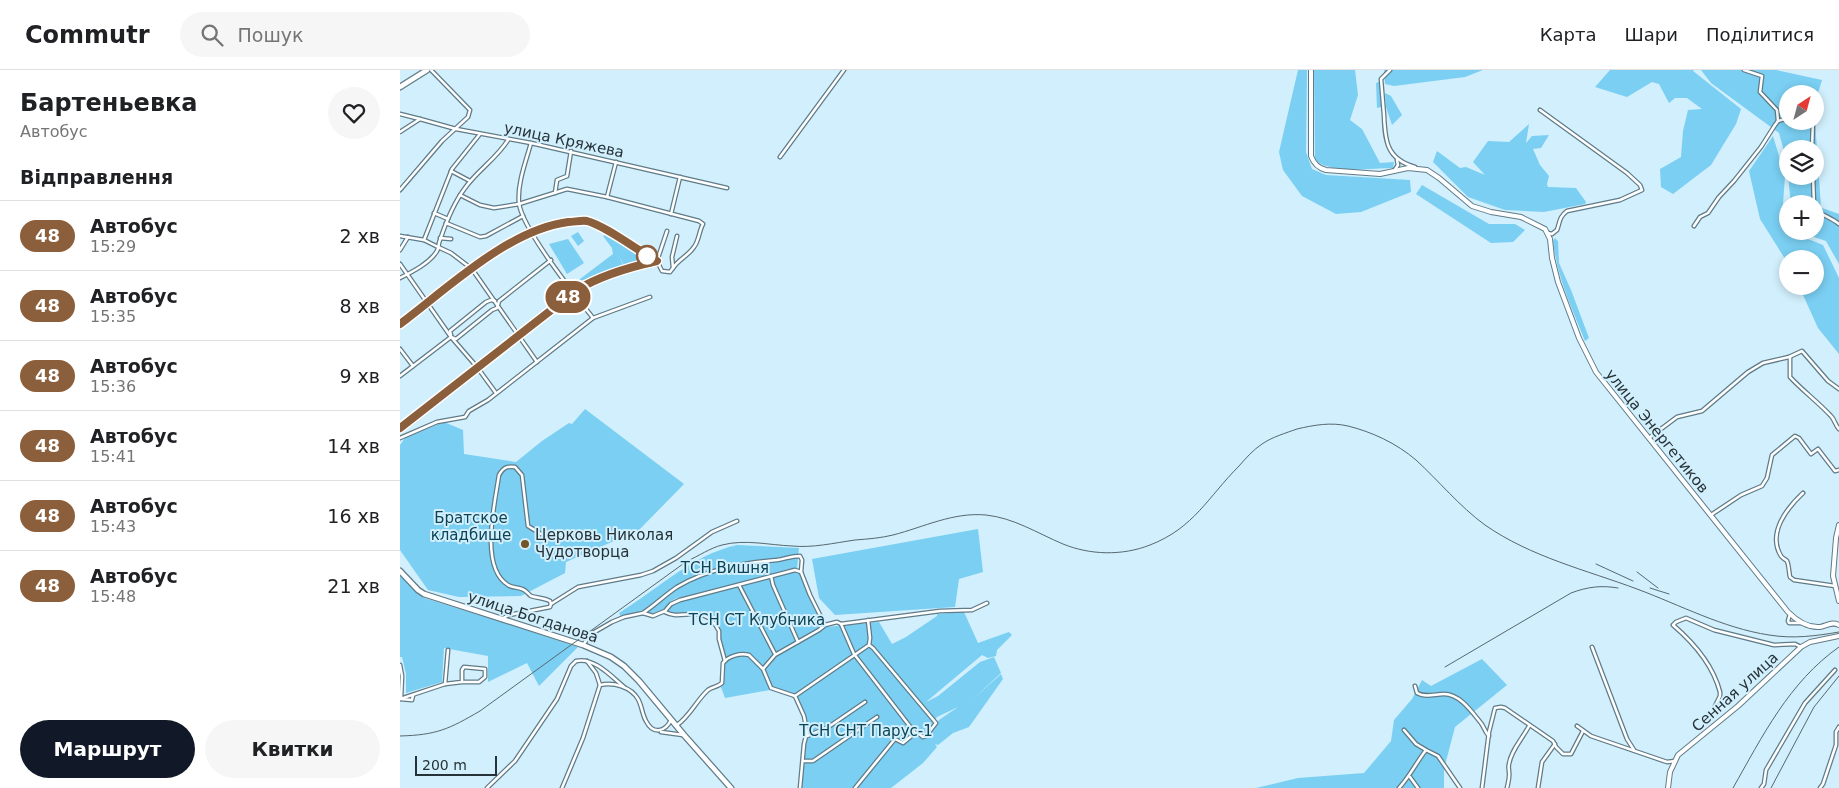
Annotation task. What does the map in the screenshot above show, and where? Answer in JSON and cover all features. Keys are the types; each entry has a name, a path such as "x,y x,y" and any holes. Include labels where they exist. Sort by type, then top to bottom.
{"main road":[{"path":"400,87 427,70"},
{"path":"1311,70 1311,156 1317,166 1326,170 1380,174 1408,168 1427,170 1472,206 1490,212 1527,219 1550,233"},
{"name":"улица Энергетиков","path":"1550,233 1552,258 1558,282 1579,338 1596,372 1790,614 1802,623"},
{"path":"1839,525 1834,553 1833,576 1839,601"},
{"name":"улица Богданова","path":"400,571 424,594 583,645 611,657 624,666 639,681 730,788"},
{"path":"1802,623 1817,627 1838,624 1839,616"},
{"name":"Сенная улица","path":"1674,761 1801,647 1810,642 1839,636"},
{"path":"1668,788 1670,772 1674,761"}],"street":[{"path":"400,190 442,141 468,117 470,110 431,70"},
{"path":"780,157 844,70"},
{"path":"1390,70 1382,79 1382,88 1385,138 1398,165 1393,171"},
{"path":"1694,226 1700,217 1708,213 1718,197 1761,147 1778,121 1776,110 1770,100 1760,92 1762,76 1744,70"},
{"path":"1540,110 1626,173 1640,185 1642,190 1620,200 1567,211 1558,221 1557,230 1550,233"},
{"name":"улица Кряжева","path":"400,114 456,129 531,143 727,188"},
{"path":"400,132 420,118"},
{"path":"424,240 451,171 480,134"},
{"path":"400,278 432,256 438,247 448,219 460,195 470,181 502,149 508,140"},
{"path":"531,143 519,194 519,204 523,216 550,260 594,318"},
{"path":"555,193 557,180 567,176 570,152"},
{"path":"1394,157 1416,168"},
{"path":"607,197 616,162"},
{"path":"451,171 470,181"},
{"path":"672,214 680,177"},
{"path":"400,324 472,269 506,246 532,233 557,224 586,221 599,226 657,261 665,272 670,272 677,261 687,255 696,245 703,224 699,221 607,197 567,189 519,204 494,208 480,205 460,195"},
{"path":"434,213 448,219"},
{"path":"1824,215 1839,224"},
{"path":"446,224 480,236 486,236 523,216"},
{"path":"657,261 667,231"},
{"path":"400,236 424,240 451,253 472,269 497,302 537,362"},
{"path":"673,268 672,257 677,236"},
{"path":"400,250 408,237"},
{"path":"440,238 451,239"},
{"path":"497,302 550,260"},
{"path":"400,428 519,334 586,285 602,278 657,261"},
{"path":"400,264 451,337 496,393"},
{"path":"400,438 437,422 464,417 469,411 496,393 594,318 650,297"},
{"path":"451,337 450,331 486,302 491,300 497,302"},
{"path":"451,337 456,339 497,308 497,302"},
{"path":"400,376 451,337"},
{"path":"400,349 413,366"},
{"path":"1649,438 1677,417 1702,411 1748,372 1763,363 1789,357 1802,351 1828,381 1839,389"},
{"path":"1789,357 1791,360 1788,372 1790,377 1808,396 1834,418 1835,424 1839,429"},
{"path":"1711,515 1742,495 1762,486 1767,478 1772,455 1794,436 1799,438 1811,454 1818,449 1835,471 1839,470"},
{"path":"551,604 550,601 531,596 523,589 503,582 495,570 491,558 491,543 499,475 503,469 508,466 515,467 522,475 528,526 541,534 562,535"},
{"path":"1803,493 1791,505 1778,528 1777,541 1780,555 1787,562 1790,577 1794,580 1835,586"},
{"path":"502,619 510,615 550,607 551,604 578,587 653,571 676,558 712,532 737,522"},
{"path":"583,645 587,638 603,627 624,617 643,613 677,587 702,575 723,568 778,560 791,556 800,556 802,560 801,572 825,625"},
{"path":"643,613 653,616 665,612 668,607 680,600 796,570 801,572"},
{"path":"771,576 773,585 798,642"},
{"path":"739,585 775,655"},
{"path":"764,669 775,655 825,625 837,622 841,624 940,611 972,610 987,603"},
{"path":"665,612 671,616 698,613 709,619 719,631 719,639 725,661"},
{"path":"1790,614 1789,623 1802,623"},
{"path":"1715,706 1720,692 1710,667 1698,649 1673,625 1676,622 1686,618 1714,630 1774,645 1795,644 1801,647"},
{"path":"795,696 868,645 870,638 868,620"},
{"path":"841,624 854,654 915,733 923,737 926,736 936,722 873,648 868,645"},
{"path":"1592,647 1627,739 1634,750"},
{"path":"445,684 448,650"},
{"path":"676,726 688,717 709,689 722,683 723,664 728,658 749,655 764,669 771,688 795,696 804,716 807,736 804,744 800,788"},
{"path":"562,787 588,726 600,685 596,673 586,660"},
{"path":"487,788 514,761 557,699 571,666 576,661 586,660 598,666 639,700 646,723 651,728 659,732 684,735"},
{"path":"400,664 402,668 402,690 400,699"},
{"path":"400,699 445,684 479,682 485,678 485,669 464,667 462,670 462,682"},
{"path":"1762,788 1766,770 1805,704 1835,670"},
{"path":"600,685 624,687"},
{"path":"1415,686 1417,693 1423,696 1451,694 1458,698 1469,708 1489,736"},
{"path":"807,736 828,728 865,702"},
{"path":"1482,788 1495,708 1505,708 1555,744 1563,754 1571,754 1583,730"},
{"path":"803,762 813,761 877,717"},
{"path":"659,732 666,729 671,720"},
{"path":"1507,788 1510,774 1508,765 1512,754 1529,725"},
{"path":"1576,726 1591,736 1667,762 1674,761"},
{"path":"1820,788 1836,745 1836,732 1839,727"},
{"path":"1404,730 1416,744 1438,756 1460,788"},
{"path":"855,788 895,739 903,743 915,733"},
{"path":"1538,788 1542,762 1555,744"},
{"path":"1400,788 1426,750"},
{"path":"1410,776 1418,788"},
{"path":"1823,784 1825,788"}],"green space":[{"path":"1298,70 1307,70 1306,152 1312,169 1326,175 1410,180 1411,192 1361,212 1336,214 1302,196 1283,170 1279,152"},
{"path":"1314,70 1355,70 1358,95 1350,120 1362,129 1380,163 1394,162 1393,168 1343,169 1333,168 1315,161"},
{"path":"1384,70 1483,70 1465,77 1394,86 1385,84"},
{"path":"1610,70 1694,70 1741,109 1736,124 1711,165 1673,194 1661,187 1660,169 1681,157 1683,131 1688,110 1702,109 1687,98 1675,98 1669,103 1659,84 1652,82 1627,97 1595,87"},
{"path":"1701,70 1776,70 1822,80 1820,85 1779,85 1779,130 1816,130 1816,140 1781,140 1779,133 1711,83"},
{"path":"1381,81 1381,107 1377,108 1376,83"},
{"path":"1385,93 1391,96 1402,115 1392,125 1386,107"},
{"path":"1529,124 1526,143 1532,136 1549,135 1541,148 1533,149 1540,165 1549,176 1548,187 1576,188 1586,202 1585,204 1544,212 1505,210 1468,197 1433,162 1437,151 1460,168 1466,167 1485,175 1473,162 1488,141 1509,142"},
{"path":"1773,136 1779,156 1779,185 1784,185 1784,195 1779,195 1779,240 1810,240 1823,245 1839,278 1839,354 1818,328 1803,295 1824,295 1824,250 1779,250 1760,219 1749,171"},
{"path":"1422,185 1489,224 1515,224 1525,230 1513,242 1491,243 1416,194"},
{"path":"1789,185 1819,185 1820,195 1790,195"},
{"path":"1824,209 1839,214 1839,264 1826,241 1823,240"},
{"path":"578,232 584,241 578,246 571,236"},
{"path":"605,235 637,253 641,259 624,266 618,253 623,265 579,282 580,279 613,254 612,248 603,236"},
{"path":"1555,238 1558,241 1559,263 1589,338 1585,341 1562,281 1555,255 1553,241"},
{"path":"568,239 584,263 567,274 549,244"},
{"name":"Братское кладбище","path":"585,409 684,484 639,530 566,562 565,573 521,596 459,597 428,590 400,550 400,445 405,438 444,422 463,430 464,454 516,462 542,441 569,423 572,424"},
{"path":"978,529 983,572 959,579 955,607 835,615 819,598 812,559"},
{"name":"ТСН Вишня","path":"737,545 799,548 797,569 789,569 702,594 677,598 671,601 664,609 651,614 642,610 635,614 621,617 619,613 692,563"},
{"name":"ТСН СТ Клубника","path":"795,571 800,573 824,625 822,628 775,653 762,670 770,690 725,698 721,687 724,683 725,658 718,627 709,618 698,612 672,614 667,612 668,608 683,599"},
{"path":"400,574 424,598 578,647 539,686 527,663 488,682 488,656 444,648 442,682 406,693 406,674 402,657 400,657"},
{"name":"ТСН СНТ Парус-1","path":"964,612 978,643 1009,632 1012,635 997,650 996,656 988,658 982,655 926,702 938,696 980,662 994,657 1001,673 972,700 1001,674 1003,679 969,727 953,733 938,745 935,744 937,747 923,763 891,788 801,788 805,760 804,744 809,734 804,715 794,694 772,687 765,669 776,655 826,627 879,622 892,644 906,637 937,616 937,614","holes":["958,707 939,720 928,736 925,734 937,717"]},
{"path":"1482,659 1507,685 1455,727 1444,769 1444,788 1256,788 1298,778 1364,773 1391,741 1394,720 1412,699 1422,680 1431,686"}],"railway":[{"path":"400,736 442,730 480,711 687,561 718,546 739,542 800,546 823,545 888,536 950,518 986,515 1006,519 1025,526 1073,548 1106,553 1139,549 1165,538 1189,521 1247,457 1262,444 1297,429 1322,424 1348,426 1366,431 1392,443 1416,460 1458,502 1485,525 1521,546 1559,562 1637,589 1718,622 1752,632 1796,637 1839,632"},
{"path":"1596,564 1633,581"},
{"path":"1637,572 1658,588"},
{"path":"1445,667 1571,593 1594,587 1618,588"},
{"path":"1650,588 1669,594"},
{"path":"1733,788 1766,730 1791,694 1821,661 1839,647"},
{"path":"1771,788 1814,707 1839,676"}],"bus line":[{"name":"48","path":"400,324 486,259 520,238 548,226 586,221 599,226 657,261 617,273 577,290 400,428"}],"place":[{"name":"Церковь Николая Чудотворца","path":"525,544"}]}
